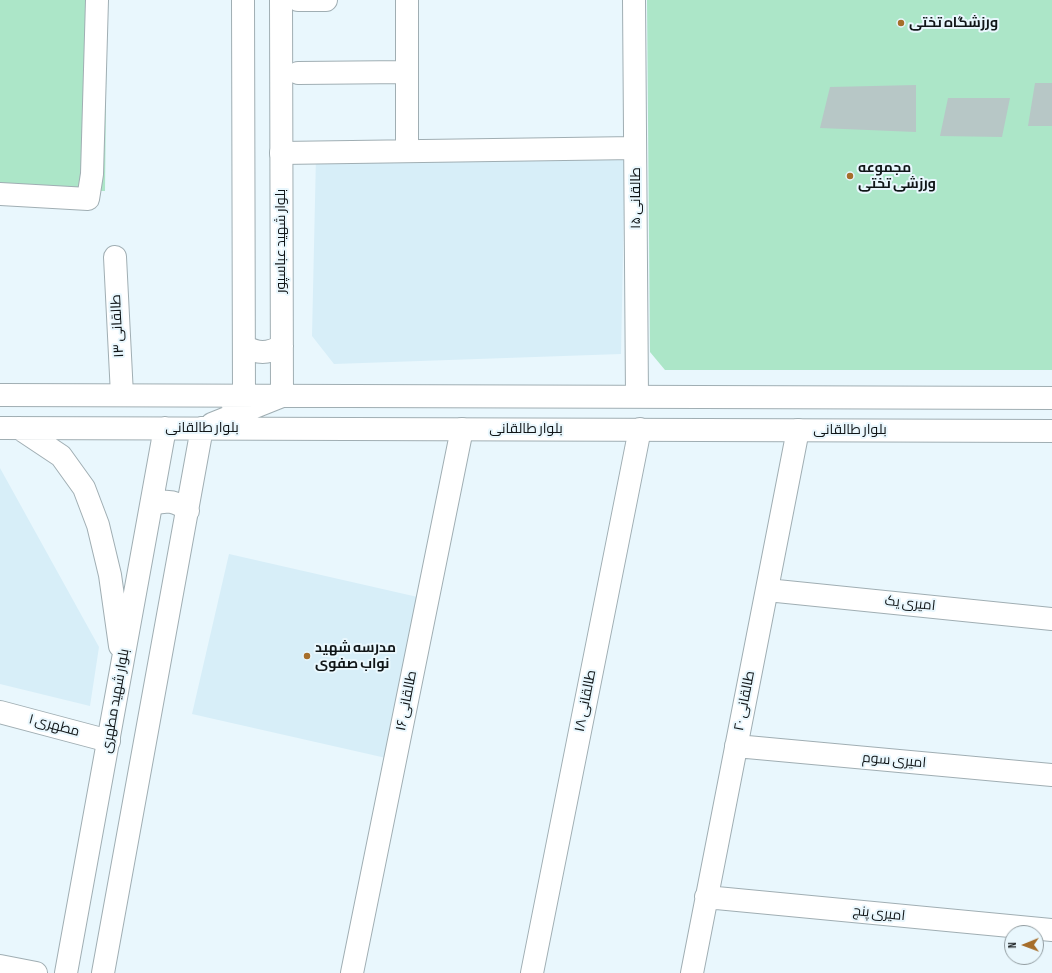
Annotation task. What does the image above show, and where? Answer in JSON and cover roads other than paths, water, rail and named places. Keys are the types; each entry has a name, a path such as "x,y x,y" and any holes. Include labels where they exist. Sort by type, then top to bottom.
{"main road":[{"path":"0,194 88,199 92,174 97,0"},
{"path":"243,0 244,396"},
{"name":"بلوار شهید عباسپور","path":"281,0 282,396"},
{"path":"298,0 326,0"},
{"path":"407,0 407,151"},
{"name":"طالقانی ۱۵","path":"634,0 637,396"},
{"path":"298,73 407,72"},
{"path":"281,153 635,148"},
{"name":"طالقانی ۱۳","path":"115,257 122,395"},
{"path":"244,346 252,351 263,353 273,351 282,346"},
{"path":"0,395 1052,398"},
{"path":"48,395 55,400 59,407 60,416 56,423 48,428"},
{"path":"165,428 244,396"},
{"path":"103,973 202,428 282,396"},
{"path":"10,428 61,456 84,488 98,525 110,575 123,664"},
{"name":"بلوار طالقانی","path":"10,428 1052,431"},
{"name":"بلوار شهید مطهری","path":"66,973 165,428"},
{"name":"طالقانی ۱۶","path":"352,973 462,429"},
{"name":"طالقانی ۱۸","path":"532,973 640,430"},
{"name":"طالقانی ۲۰","path":"692,973 798,430"},
{"path":"152,504 167,501 182,506 188,511"},
{"name":"امیری یک","path":"767,590 1052,619"},
{"name":"مطهری ۱","path":"0,712 109,741"},
{"name":"امیری سوم","path":"736,746 1052,775"},
{"name":"امیری پنج","path":"706,897 1052,930"},
{"path":"0,966 36,973"}],"place":[{"name":"ورزشگاه تختی","path":"901,23"},
{"name":"مجموعه ورزشی تختی","path":"850,176"},
{"name":"مدرسه شهید نواب صفوی","path":"307,656"}]}
